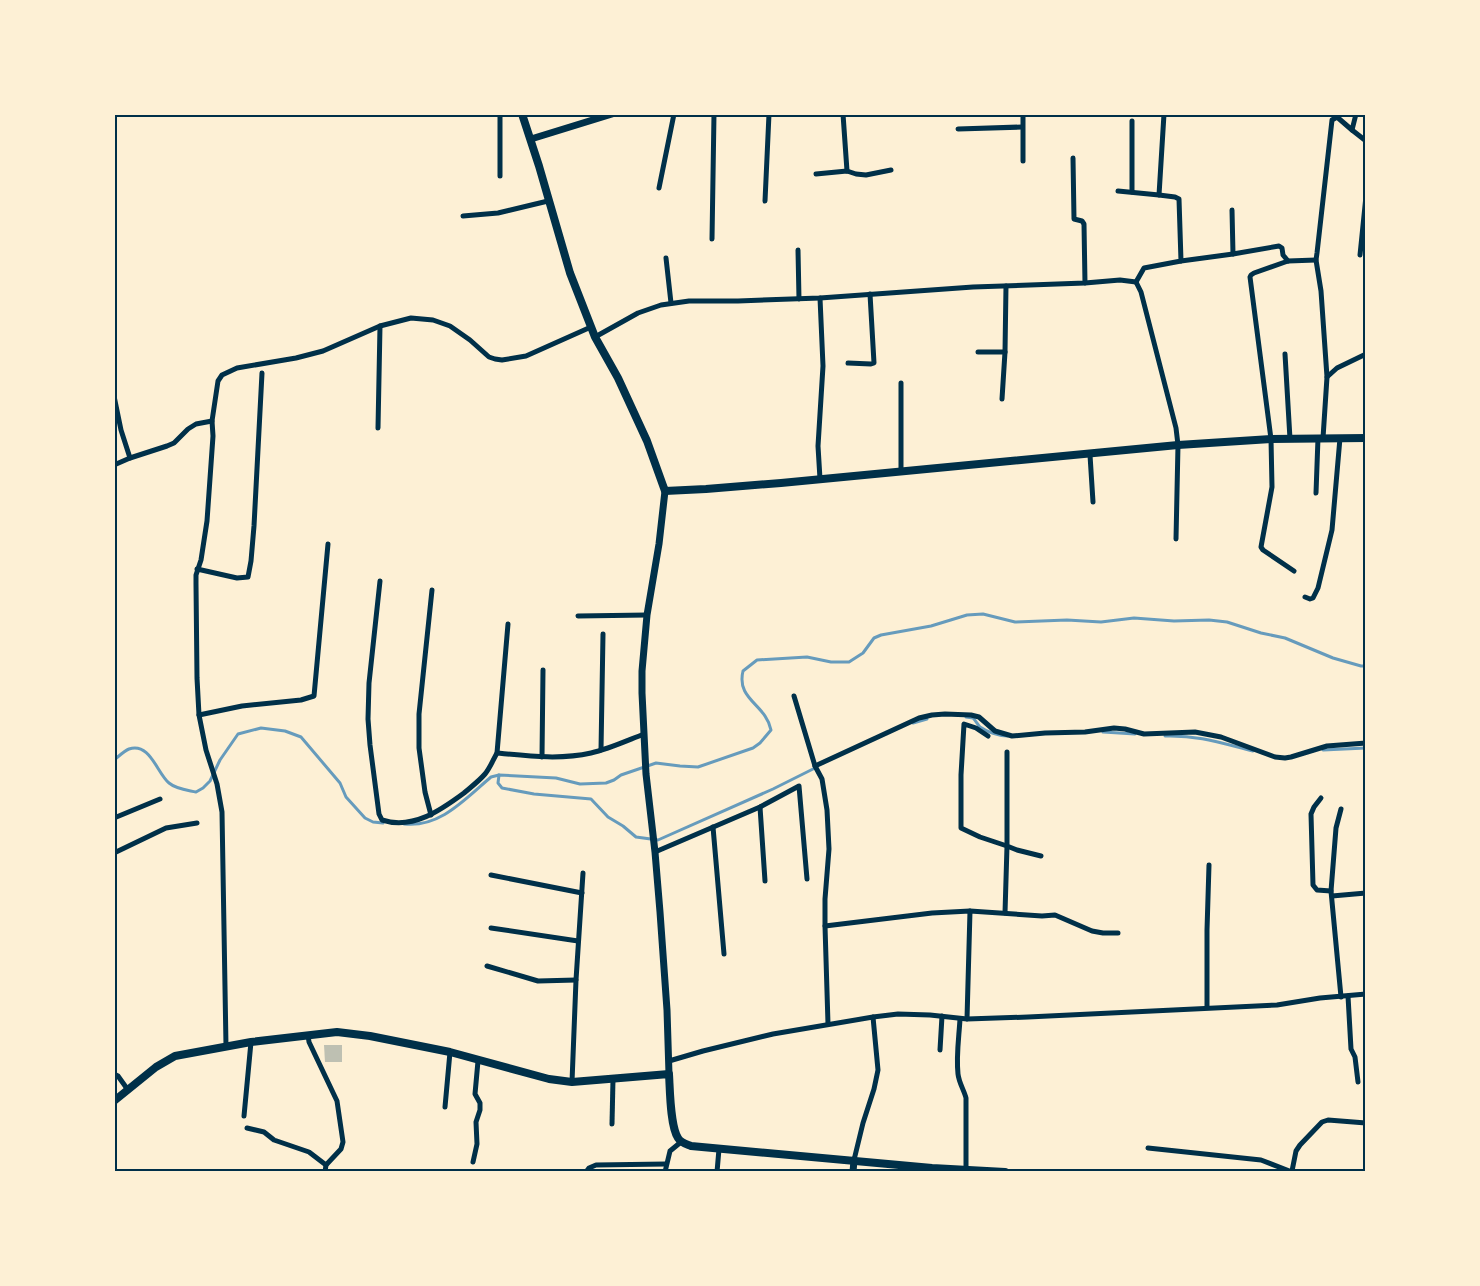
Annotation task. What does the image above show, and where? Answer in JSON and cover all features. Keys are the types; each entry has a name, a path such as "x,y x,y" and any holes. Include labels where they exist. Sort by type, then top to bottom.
{"main road":[{"path":"522,114 570,273 595,337 618,378 647,441 665,490 706,489 1271,439 1366,438"},
{"path":"114,1101 156,1067 169,1059 188,1053 308,1035 353,1033 450,1052 549,1079 572,1082 669,1074 676,1134 681,1142 691,1146 966,1171 1005,1172"}],"street":[{"path":"500,114 500,176"},
{"path":"531,139 612,114"},
{"path":"659,188 674,114"},
{"path":"712,239 714,114"},
{"path":"765,201 769,114"},
{"path":"843,114 847,171"},
{"path":"1023,114 1023,160"},
{"path":"1159,195 1164,114"},
{"path":"1352,130 1356,114"},
{"path":"1316,494 1327,377 1317,260 1332,120 1337,117 1366,141"},
{"path":"1132,121 1132,192"},
{"path":"958,129 1022,127"},
{"path":"1073,158 1074,217 1075,220 1082,221 1084,225 1085,283"},
{"path":"816,174 847,171 866,175 891,170"},
{"path":"1118,191 1179,199 1181,261"},
{"path":"1360,255 1366,196"},
{"path":"463,216 498,213 548,201"},
{"path":"1232,210 1233,254"},
{"path":"1136,282 1144,268 1279,246 1288,261"},
{"path":"798,250 799,299"},
{"path":"666,258 671,303"},
{"path":"1294,572 1262,547 1272,487 1271,439 1250,277 1254,273 1288,261 1317,260"},
{"path":"595,337 639,313 671,303 689,301 820,298 1120,279 1136,282"},
{"path":"1136,282 1141,292 1176,428 1178,446 1176,539"},
{"path":"1002,399 1005,286"},
{"path":"848,363 874,363 870,294"},
{"path":"820,298 823,366 819,439 820,479"},
{"path":"226,1046 222,812 199,715 197,678 197,569 201,560 207,521 212,421 218,381 229,371 323,351 380,326 411,318 433,320 450,326 489,357 502,360 526,356 591,327"},
{"path":"378,428 380,326"},
{"path":"978,352 1005,352"},
{"path":"1285,354 1290,439"},
{"path":"1327,377 1337,368 1366,354"},
{"path":"197,569 237,578 248,577 254,526 262,373"},
{"path":"901,383 901,471"},
{"path":"114,396 130,458"},
{"path":"114,465 174,443 196,424 212,421"},
{"path":"1305,597 1313,598 1318,588 1332,530 1340,438"},
{"path":"1090,454 1093,502"},
{"path":"665,490 647,615 642,671 646,774 663,950 669,1074"},
{"path":"199,715 242,706 301,700 314,696 328,544"},
{"path":"380,581 369,683 368,719 379,814 382,820 413,821 431,816 479,781 490,768 497,753 508,624"},
{"path":"431,816 419,748 418,714 432,590"},
{"path":"578,616 647,615"},
{"path":"601,750 603,634"},
{"path":"542,757 543,670"},
{"path":"794,696 815,766 822,779 830,849 825,926 828,1024"},
{"path":"815,766 919,718 945,714 975,716 984,720 995,731 1012,736 1114,728 1144,734 1195,732 1284,758 1327,746 1366,743"},
{"path":"988,736 964,724 960,828 1017,850 1041,856"},
{"path":"497,753 542,757 571,756 601,750 644,734"},
{"path":"1005,913 1007,752"},
{"path":"655,852 760,807 799,786 807,879"},
{"path":"1321,798 1311,814 1313,885 1317,890 1331,893 1366,892"},
{"path":"114,818 160,800"},
{"path":"760,807 765,881"},
{"path":"1341,809 1336,828 1331,893 1341,997"},
{"path":"114,853 166,828 197,824"},
{"path":"713,827 724,954"},
{"path":"1208,1007 1209,865"},
{"path":"572,1082 583,873"},
{"path":"491,875 582,893"},
{"path":"825,926 932,913 970,911 1054,915 1092,931 1118,933"},
{"path":"966,1171 966,1098 958,1075 958,1066 970,911"},
{"path":"491,928 578,941"},
{"path":"487,966 538,981 576,980"},
{"path":"669,1061 751,1039 828,1024 909,1013 963,1019 1029,1017 1277,1005 1366,994"},
{"path":"1348,996 1351,1049 1356,1059 1358,1082"},
{"path":"940,1050 942,1016"},
{"path":"853,1172 863,1123 878,1070 873,1017"},
{"path":"308,1035 309,1042 337,1101 344,1142 341,1149 326,1164 325,1172"},
{"path":"244,1116 251,1042"},
{"path":"445,1107 450,1052"},
{"path":"473,1162 477,1144 476,1122 480,1110 480,1103 474,1094 478,1061"},
{"path":"114,1074 128,1090"},
{"path":"612,1124 614,1079"},
{"path":"1148,1148 1261,1160 1293,1172 1294,1159 1300,1144 1322,1122 1328,1120 1366,1123"},
{"path":"247,1128 264,1132 274,1140 309,1152 326,1164"},
{"path":"665,1172 670,1151 681,1142"},
{"path":"717,1172 719,1149"},
{"path":"586,1172 596,1165 666,1164"}],"building":[{"path":"324,1045 342,1045 342,1062 325,1062"}],"waterway":[{"path":"404,824 417,824 440,817 462,803 491,777 499,775 556,778 580,784 606,783 621,775 656,763 698,767 753,748 771,730 764,714 747,696 742,681 743,671 757,660 807,657 831,662 849,662 863,653 874,638 881,635 931,626 967,615 983,614 1015,622 1067,620 1101,622 1134,618 1227,622 1285,638 1333,658 1366,666"},
{"path":"966,717 973,718 986,731 1007,736"},
{"path":"913,723 927,719"},
{"path":"114,760 129,749 142,750 148,754 169,783 178,788 196,792 210,781 220,760 238,734 261,728 285,731 301,737 340,783 346,797 365,818 383,823"},
{"path":"1103,732 1135,734"},
{"path":"1165,736 1199,738 1253,751"},
{"path":"1323,750 1366,748"},
{"path":"499,775 498,783 502,788 534,794 591,799 608,817 636,837 658,840 815,768"}]}
